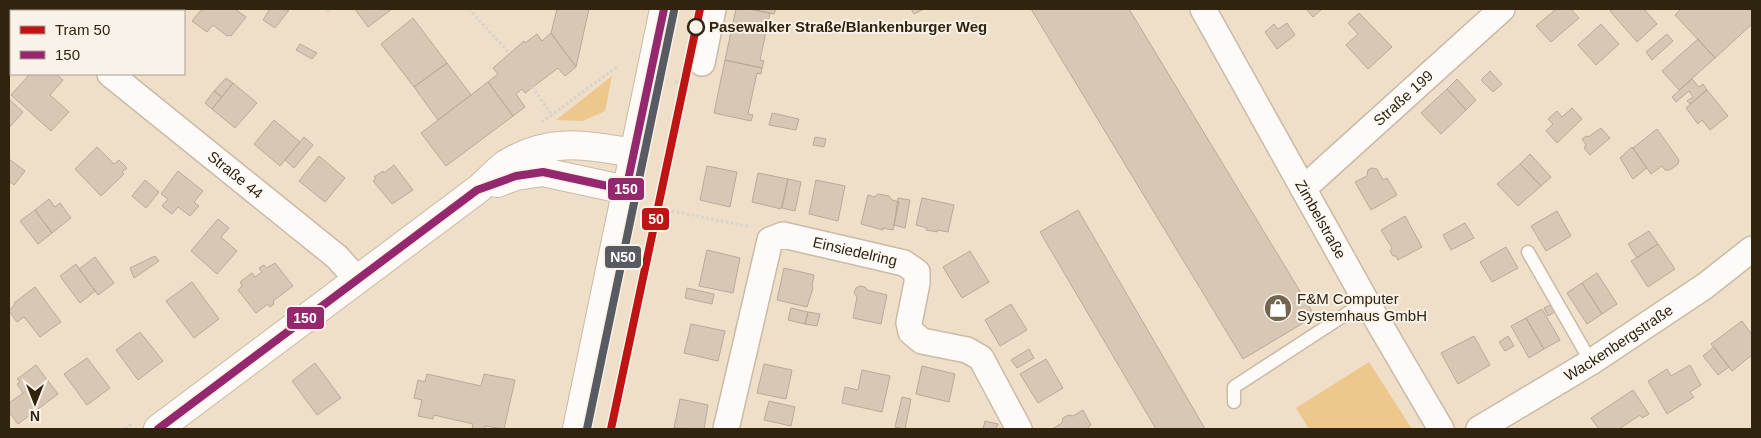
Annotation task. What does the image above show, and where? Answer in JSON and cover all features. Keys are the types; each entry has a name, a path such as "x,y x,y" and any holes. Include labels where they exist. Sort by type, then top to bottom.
{"main road":[{"path":"577,429 664,9"},
{"path":"158,429 477,190 506,164 537,150 582,144 634,153"},
{"path":"477,190 516,176 543,172 626,190"}],"street":[{"path":"702,63 713,9"},
{"name":"Zimbelstraße","path":"1203,9 1366,301 1441,429"},
{"name":"Straße 199","path":"1304,188 1502,9"},
{"name":"Straße 44","path":"111,75 337,256 357,279"},
{"path":"726,429 770,240 783,235"},
{"name":"Einsiedelring","path":"783,235 904,263 917,272 917,283 909,323 911,332 922,341 967,350 981,358 1019,429"},
{"name":"Wackenbergstraße","path":"1479,429 1591,362 1705,286 1752,249"}],"lane":[{"path":"1528,252 1591,362"},
{"path":"1234,402 1234,387 1366,301"}],"path":[{"path":"469,9 509,53"},
{"path":"540,123 618,66"},
{"path":"532,87 552,115"},
{"path":"672,212 764,229 783,235"}],"shaded area":[{"path":"612,76 605,111 583,121 556,120"},
{"path":"1369,362 1412,429 1309,429 1296,408"}],"building":[{"path":"202,9 235,9 246,17 231,36 227,36 213,25 207,32 192,21"},
{"path":"270,9 289,10 275,28 263,20"},
{"path":"355,9 392,9 368,27"},
{"path":"557,9 589,9 576,67 551,33"},
{"path":"736,9 749,9 770,13 760,60 764,61 762,68 725,60"},
{"path":"749,9 776,9 774,14"},
{"path":"911,9 924,9 914,14"},
{"path":"1031,9 1129,9 1315,316 1243,359"},
{"path":"1306,9 1322,9 1313,17"},
{"path":"1556,9 1571,9 1579,18 1551,42 1536,26"},
{"path":"1613,9 1644,9 1657,24 1637,42 1610,11"},
{"path":"1681,9 1752,9 1752,24 1715,58 1675,15"},
{"path":"1359,13 1392,47 1368,69 1346,45 1358,34 1348,23"},
{"path":"413,18 447,63 414,87 381,44"},
{"path":"1287,23 1295,35 1277,49 1265,32 1274,24 1278,29"},
{"path":"1601,24 1619,44 1596,65 1578,45"},
{"path":"551,33 576,67 565,76 558,68 525,93 522,89 516,94 525,107 513,116 488,82 498,74 493,68 524,41 525,43 537,34 542,41"},
{"path":"1667,34 1673,41 1652,60 1646,52"},
{"path":"1698,39 1715,58 1679,90 1662,71"},
{"path":"300,44 317,53 312,59 296,50"},
{"path":"725,60 762,68 761,74 757,73 748,114 753,115 751,121 714,113"},
{"path":"447,63 471,95 438,120 414,87"},
{"path":"1490,71 1502,84 1493,92 1481,80"},
{"path":"29,75 57,75 63,80 50,95 69,112 51,131 11,95"},
{"path":"226,78 233,83 222,97 214,91"},
{"path":"1457,79 1476,100 1466,110 1447,89"},
{"path":"1692,79 1699,87 1703,84 1707,90 1690,104 1687,101 1693,97 1689,91 1676,102 1672,97"},
{"path":"488,82 513,116 446,166 421,133"},
{"path":"233,83 257,103 235,128 212,109"},
{"path":"1447,89 1466,110 1441,134 1421,113"},
{"path":"1707,90 1728,116 1710,130 1702,120 1698,124 1686,108"},
{"path":"214,91 222,97 212,109 205,103"},
{"path":"9,99 23,112 9,128"},
{"path":"1572,108 1582,119 1557,143 1546,131 1553,124 1548,119 1557,111 1562,117"},
{"path":"772,113 799,119 796,130 769,125"},
{"path":"274,120 300,142 280,166 254,144"},
{"path":"1601,128 1610,138 1590,155 1584,148 1586,145 1582,139"},
{"path":"1657,129 1679,160 1678,164 1670,170 1665,170 1662,166 1651,174 1633,148"},
{"path":"304,137 313,145 294,168 285,160"},
{"path":"815,137 826,139 824,147 813,145"},
{"path":"97,147 114,164 119,160 127,168 122,172 124,174 101,196 75,169"},
{"path":"1632,147 1647,168 1633,179 1620,158"},
{"path":"1530,154 1551,177 1541,186 1520,164"},
{"path":"319,156 345,178 325,202 299,181"},
{"path":"9,159 25,171 14,185 9,181"},
{"path":"1520,164 1541,186 1518,206 1497,184"},
{"path":"394,165 413,190 392,204 373,181 376,179 374,177 383,171 384,173"},
{"path":"707,166 737,172 730,207 700,200"},
{"path":"1372,168 1377,169 1383,180 1387,178 1397,195 1371,210 1355,182 1367,176 1368,170"},
{"path":"178,171 203,191 194,202 199,206 190,216 178,207 172,214 162,206 168,199 161,194"},
{"path":"758,173 788,179 781,209 752,202"},
{"path":"788,179 801,182 795,211 782,208"},
{"path":"145,180 159,192 146,208 132,196"},
{"path":"816,180 845,186 838,221 809,214"},
{"path":"878,194 889,196 892,200 899,202 893,230 883,228 883,230 861,224 868,195 874,197"},
{"path":"898,198 910,200 905,228 894,225"},
{"path":"922,198 954,205 948,232 926,230 927,228 916,225"},
{"path":"49,199 55,207 60,203 71,218 52,233 35,210"},
{"path":"35,210 52,233 38,244 20,221"},
{"path":"1078,210 1205,429 1156,429 1040,232"},
{"path":"1557,211 1571,236 1546,251 1531,226"},
{"path":"1405,216 1422,247 1398,260 1390,251 1392,248 1381,230"},
{"path":"218,219 229,228 221,237 237,251 217,274 191,251"},
{"path":"1465,223 1474,238 1451,250 1443,235"},
{"path":"1649,231 1658,244 1637,258 1628,244"},
{"path":"1658,244 1675,269 1648,287 1631,261"},
{"path":"1506,247 1518,268 1492,282 1480,262"},
{"path":"707,250 740,258 733,293 699,286"},
{"path":"970,251 989,282 962,298 943,267"},
{"path":"155,256 159,261 134,278 130,268"},
{"path":"95,257 114,283 98,295 79,269"},
{"path":"275,263 293,286 273,301 274,304 270,307 268,304 256,313 238,290 242,286 240,282 252,273 255,277 262,272 259,268 264,265 267,268"},
{"path":"76,264 95,291 80,303 60,276"},
{"path":"784,268 814,275 813,288 807,307 777,300"},
{"path":"1597,273 1617,304 1602,314 1582,283"},
{"path":"192,282 219,319 194,338 166,301"},
{"path":"1582,283 1602,314 1587,324 1567,293"},
{"path":"860,286 865,287 867,290 887,295 881,324 853,318 857,297 854,293 856,288"},
{"path":"35,287 61,322 40,337 24,317 17,322 9,311 14,303"},
{"path":"687,288 714,294 712,304 685,298"},
{"path":"1011,304 1027,330 1000,346 985,320"},
{"path":"1551,305 1555,312 1548,316 1544,308"},
{"path":"791,308 808,312 805,324 788,320"},
{"path":"1542,309 1560,340 1544,349 1526,318"},
{"path":"808,312 820,314 817,326 805,324"},
{"path":"1526,318 1544,349 1529,358 1511,326"},
{"path":"1742,321 1752,335 1752,355 1732,371 1711,344"},
{"path":"691,324 725,331 718,361 684,353"},
{"path":"140,332 163,361 138,380 116,350"},
{"path":"1474,336 1490,365 1458,384 1441,353"},
{"path":"1508,336 1514,346 1505,351 1499,342"},
{"path":"1714,347 1729,367 1718,375 1703,356"},
{"path":"1029,349 1034,358 1017,368 1011,360"},
{"path":"87,358 110,388 87,405 64,374"},
{"path":"1046,359 1063,388 1038,403 1020,374"},
{"path":"315,363 341,398 317,415 292,381"},
{"path":"764,364 792,370 786,399 757,393"},
{"path":"36,365 58,394 18,424 9,412 9,403 23,393 17,384 20,382 17,379"},
{"path":"1690,365 1701,385 1690,392 1694,397 1667,414 1648,381 1667,369 1671,376"},
{"path":"922,366 955,374 949,402 916,394"},
{"path":"862,370 890,376 882,412 842,403 845,387 858,390"},
{"path":"427,374 481,386 484,374 515,380 504,429 485,426 484,429 472,429 473,424 434,415 433,419 418,416 422,400 414,398 418,380 425,382"},
{"path":"1633,390 1649,414 1642,418 1640,415 1619,429 1599,429 1591,418"},
{"path":"902,397 911,399 905,429 895,427"},
{"path":"680,399 708,405 704,429 674,428"},
{"path":"769,401 795,407 791,426 764,420"},
{"path":"1083,410 1091,425 1088,427 1089,429 1052,429 1062,423 1063,418 1068,415 1073,416"},
{"path":"985,421 998,424 996,429 983,429"}],"tram line":[{"name":"50","path":"611,429 700,9"}],"transit line":[{"name":"150","path":"158,429 477,190 516,176 543,172 626,190 664,9"},
{"name":"N50","path":"587,429 674,11"}],"place":[{"name":"Pasewalker Straße/Blankenburger Weg","path":"696,27"},
{"name":"F&M Computer Systemhaus GmbH","path":"1278,308"}]}
